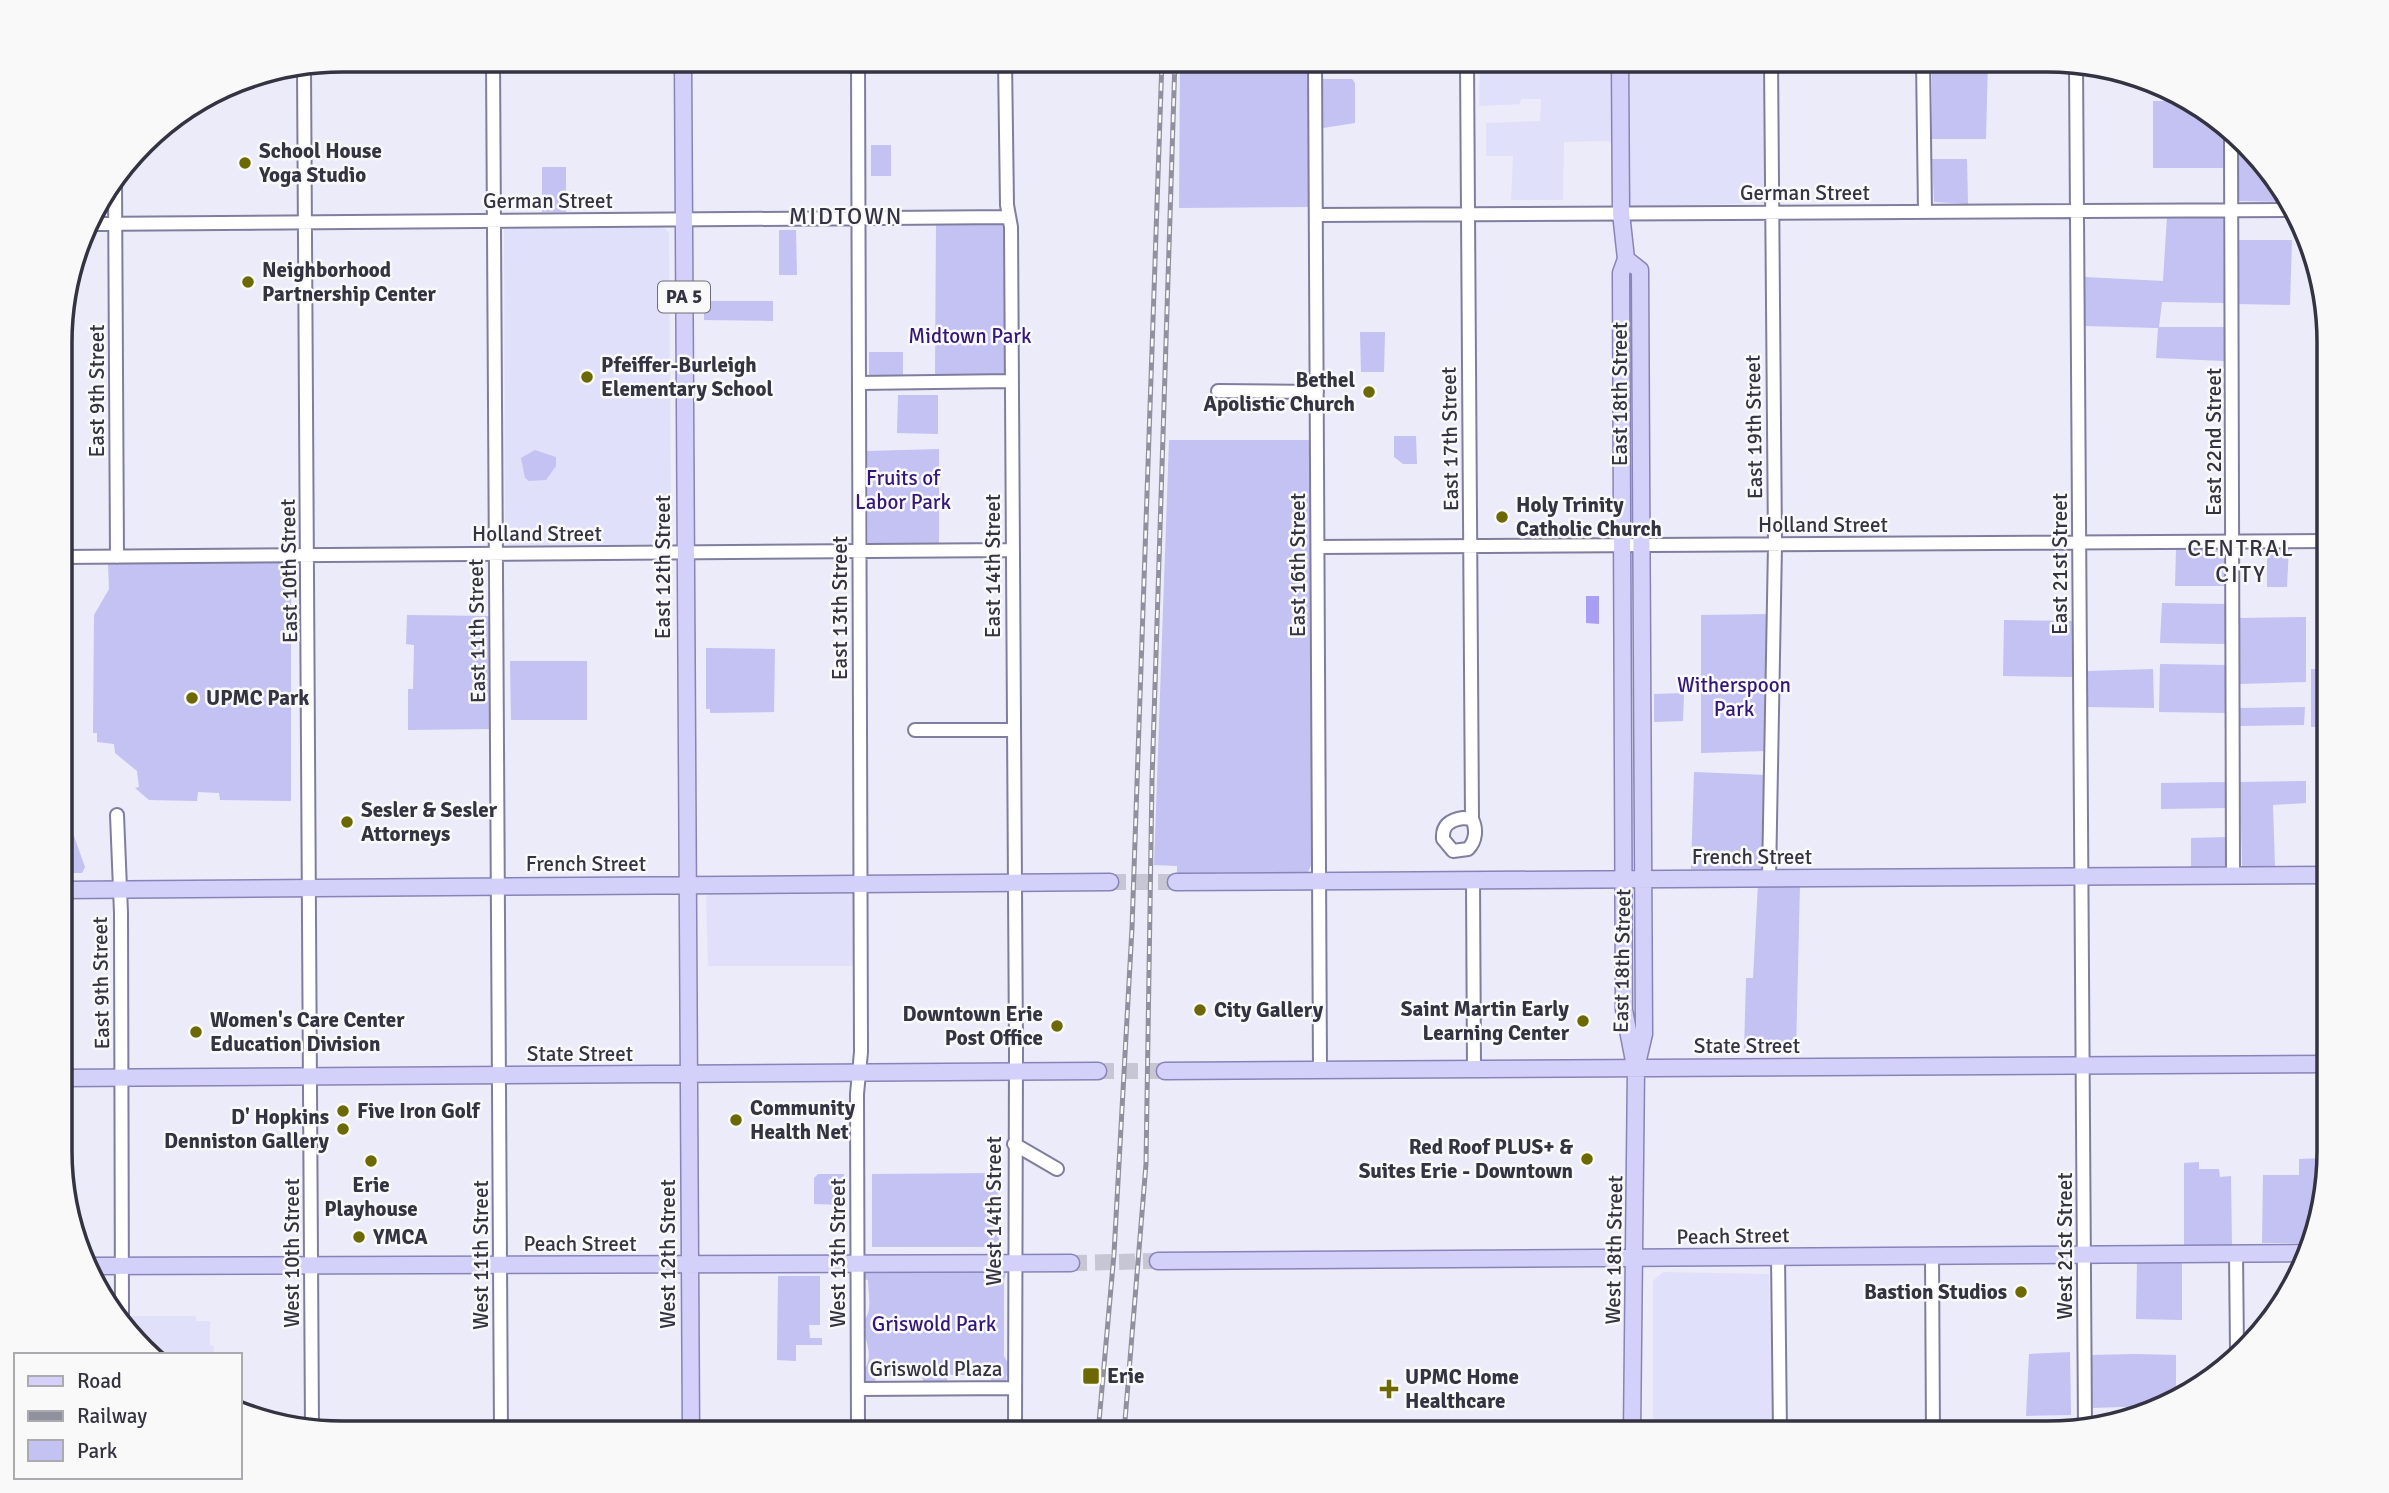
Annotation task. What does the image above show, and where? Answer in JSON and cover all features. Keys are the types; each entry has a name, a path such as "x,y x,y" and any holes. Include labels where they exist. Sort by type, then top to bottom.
{"main road":[{"name":"East 12th Street","path":"683,72 688,1074"},
{"name":"East 18th Street","path":"1620,72 1621,213 1626,259 1621,273 1624,1010 1636,1068"},
{"name":"East 18th Street","path":"1626,259 1640,270 1644,1034 1636,1068"},
{"name":"French Street","path":"1176,882 2317,875"},
{"name":"French Street","path":"72,890 1110,882"},
{"name":"State Street","path":"1165,1071 2317,1064"},
{"name":"West 18th Street","path":"1632,1421 1636,1068"},
{"name":"State Street","path":"72,1078 1098,1072"},
{"name":"West 12th Street","path":"688,1074 691,1421"},
{"name":"Peach Street","path":"1158,1261 2298,1253"},
{"name":"Peach Street","path":"98,1266 1071,1263"}],"street":[{"name":"East 11th Street","path":"493,72 499,1076"},
{"name":"East 13th Street","path":"858,72 859,1073"},
{"name":"East 14th Street","path":"1005,72 1011,381 1015,1072"},
{"name":"East 16th Street","path":"1315,72 1320,1070"},
{"name":"East 17th Street","path":"1467,72 1472,819"},
{"name":"East 19th Street","path":"1769,878 1775,545 1771,72"},
{"path":"1923,72 1925,212"},
{"name":"East 21st Street","path":"2076,73 2082,1065"},
{"name":"East 10th Street","path":"304,74 310,1075"},
{"name":"East 22nd Street","path":"2231,145 2233,875"},
{"name":"East 9th Street","path":"115,195 117,557"},
{"name":"German Street","path":"1316,215 2283,210"},
{"name":"German Street","path":"100,223 1009,217"},
{"path":"859,383 1011,381"},
{"path":"1218,391 1317,392"},
{"name":"Holland Street","path":"1318,547 2317,541"},
{"name":"Holland Street","path":"72,557 1012,550"},
{"path":"915,730 1013,730"},
{"name":"East 9th Street","path":"117,815 122,1308"},
{"path":"1473,879 1474,1069"},
{"name":"West 21st Street","path":"2082,1065 2085,1419"},
{"name":"West 14th Street","path":"1014,1421 1015,1072"},
{"name":"West 13th Street","path":"858,1421 859,1073"},
{"name":"West 10th Street","path":"310,1075 312,1420"},
{"name":"West 11th Street","path":"499,1076 501,1421"},
{"path":"1014,1144 1057,1169"},
{"path":"2236,1253 2237,1343"},
{"path":"1932,1255 1933,1421"},
{"path":"1778,1256 1780,1421"},
{"name":"Griswold Plaza","path":"858,1389 1015,1388"}],"shaded area":[{"path":"1480,72 1767,72 1767,203 1613,207 1613,143 1609,141 1564,142 1563,200 1511,200 1513,156 1486,156 1486,123 1540,121 1541,99 1521,99 1520,104 1479,106"},
{"name":"Pfeiffer-Burleigh Elementary School","path":"661,224 669,233 671,535 665,544 509,546 505,540 504,229"},
{"path":"1586,596 1599,596 1599,624 1586,623"},
{"path":"712,892 853,893 855,966 708,966 706,897"},
{"path":"1663,1272 1769,1274 1773,1421 1653,1421 1653,1281"},
{"path":"131,1316 196,1316 196,1321 210,1321 210,1345 214,1346 213,1353 163,1353 131,1320"},
{"path":"326,1418 381,1421 342,1421 326,1421"}],"green space":[{"path":"1180,72 1308,72 1309,207 1179,208"},
{"path":"1932,72 1988,72 1986,139 1932,139"},
{"path":"1323,79 1352,79 1355,83 1355,123 1323,128"},
{"path":"2153,101 2169,101 2197,117 2223,137 2223,168 2153,168"},
{"path":"871,145 891,145 891,176 871,176"},
{"path":"2237,154 2241,154 2278,202 2238,201"},
{"path":"1932,159 1967,159 1968,204 1934,202"},
{"path":"542,167 566,167 566,212 542,212"},
{"path":"2167,216 2223,217 2224,303 2162,302 2159,327 2224,327 2224,361 2156,358 2158,328 2085,326 2085,277 2163,281"},
{"name":"Midtown Park","path":"1004,223 1005,374 935,376 936,224"},
{"path":"779,230 796,230 797,275 779,275"},
{"path":"2237,240 2292,240 2290,305 2237,304"},
{"path":"704,301 773,301 773,321 704,320"},
{"path":"1360,332 1385,332 1384,372 1361,372"},
{"path":"869,352 903,352 903,377 869,377"},
{"path":"898,395 938,395 938,434 897,433"},
{"path":"1394,436 1416,436 1417,464 1403,464 1394,457"},
{"path":"1169,440 1310,440 1312,863 1308,872 1177,873 1177,866 1154,865"},
{"name":"Fruits of Labor Park","path":"939,449 939,543 868,543 867,451"},
{"path":"535,450 556,457 556,466 546,480 529,481 525,478 521,458"},
{"path":"2289,548 2287,587 2267,587 2267,549"},
{"path":"2176,549 2225,549 2226,586 2175,586"},
{"name":"UPMC Park","path":"280,561 291,570 291,801 220,800 219,793 198,792 197,801 149,800 135,788 139,787 137,771 115,753 114,744 97,742 97,733 93,733 94,615 109,589 108,564"},
{"path":"2162,603 2225,604 2225,644 2160,643"},
{"name":"Witherspoon Park","path":"1770,614 1765,751 1701,753 1701,615"},
{"path":"407,615 490,616 489,729 408,730 408,689 413,689 414,645 406,644"},
{"path":"2306,617 2306,682 2240,684 2239,618"},
{"path":"2004,620 2073,621 2073,677 2003,676"},
{"path":"706,648 775,649 774,712 710,713 710,709 706,709"},
{"path":"510,661 587,661 587,720 511,720"},
{"path":"2160,664 2226,665 2226,713 2159,712"},
{"path":"2153,669 2154,708 2088,707 2088,671"},
{"path":"2311,669 2317,669 2317,727 2311,727"},
{"path":"1684,693 1683,721 1654,722 1654,694"},
{"path":"2305,707 2304,725 2240,726 2240,708"},
{"path":"1694,772 1767,775 1765,869 1691,869"},
{"path":"2306,781 2306,803 2273,805 2275,867 2242,866 2240,782"},
{"path":"2226,782 2226,808 2161,809 2161,783"},
{"path":"72,833 85,867 82,873 72,873"},
{"path":"2227,837 2226,866 2191,867 2191,838"},
{"path":"1758,884 1800,884 1796,1051 1744,1052 1746,978 1753,978"},
{"path":"2317,1158 2312,1204 2301,1243 2262,1243 2263,1175 2299,1175 2299,1159"},
{"path":"2199,1162 2199,1169 2219,1169 2220,1177 2231,1176 2232,1247 2184,1248 2184,1163"},
{"path":"998,1173 999,1247 872,1247 872,1174"},
{"path":"818,1174 844,1174 844,1205 814,1204 814,1178"},
{"path":"2137,1262 2182,1263 2182,1320 2136,1319"},
{"name":"Griswold Park","path":"866,1271 1006,1272 1006,1381 992,1382 989,1375 949,1375 946,1383 924,1383 921,1375 877,1376 874,1383 864,1382 864,1370 869,1357 863,1328 869,1305 868,1280 863,1279"},
{"path":"778,1276 820,1276 820,1325 809,1325 810,1338 822,1338 822,1345 796,1345 796,1361 777,1360"},
{"path":"2070,1352 2071,1415 2026,1416 2029,1354"},
{"path":"2090,1355 2176,1355 2176,1388 2135,1407 2091,1408"}],"tunnel":[{"path":"1110,882 1176,882"},
{"path":"1098,1071 1165,1071"},
{"path":"1071,1263 1158,1261"}],"railway":[{"path":"1099,1421 1114,1254 1132,928 1162,72"},
{"path":"1125,1421 1146,1164 1152,780 1175,72"}],"place":[{"name":"School House Yoga Studio","path":"245,163"},
{"name":"Neighborhood Partnership Center","path":"248,282"},
{"name":"Pfeiffer-Burleigh Elementary School","path":"587,377"},
{"name":"Bethel Apolistic Church","path":"1369,392"},
{"name":"Holy Trinity Catholic Church","path":"1502,517"},
{"name":"UPMC Park","path":"192,698"},
{"name":"Sesler & Sesler Attorneys","path":"347,822"},
{"name":"City Gallery","path":"1200,1010"},
{"name":"Saint Martin Early Learning Center","path":"1583,1021"},
{"name":"Downtown Erie Post Office","path":"1057,1026"},
{"name":"Women's Care Center Education Division","path":"196,1032"},
{"name":"Five Iron Golf","path":"343,1111"},
{"name":"Community Health Net","path":"736,1120"},
{"name":"D' Hopkins Denniston Gallery","path":"343,1129"},
{"name":"Red Roof PLUS+ & Suites Erie - Downtown","path":"1587,1159"},
{"name":"Erie Playhouse","path":"371,1161"},
{"name":"YMCA","path":"359,1237"},
{"name":"Bastion Studios","path":"2021,1292"},
{"name":"Erie","path":"1091,1376"},
{"name":"UPMC Home Healthcare","path":"1389,1389"}],"district":[{"name":"MIDTOWN","path":"846,216"},
{"name":"CENTRAL CITY","path":"2241,561"}]}
